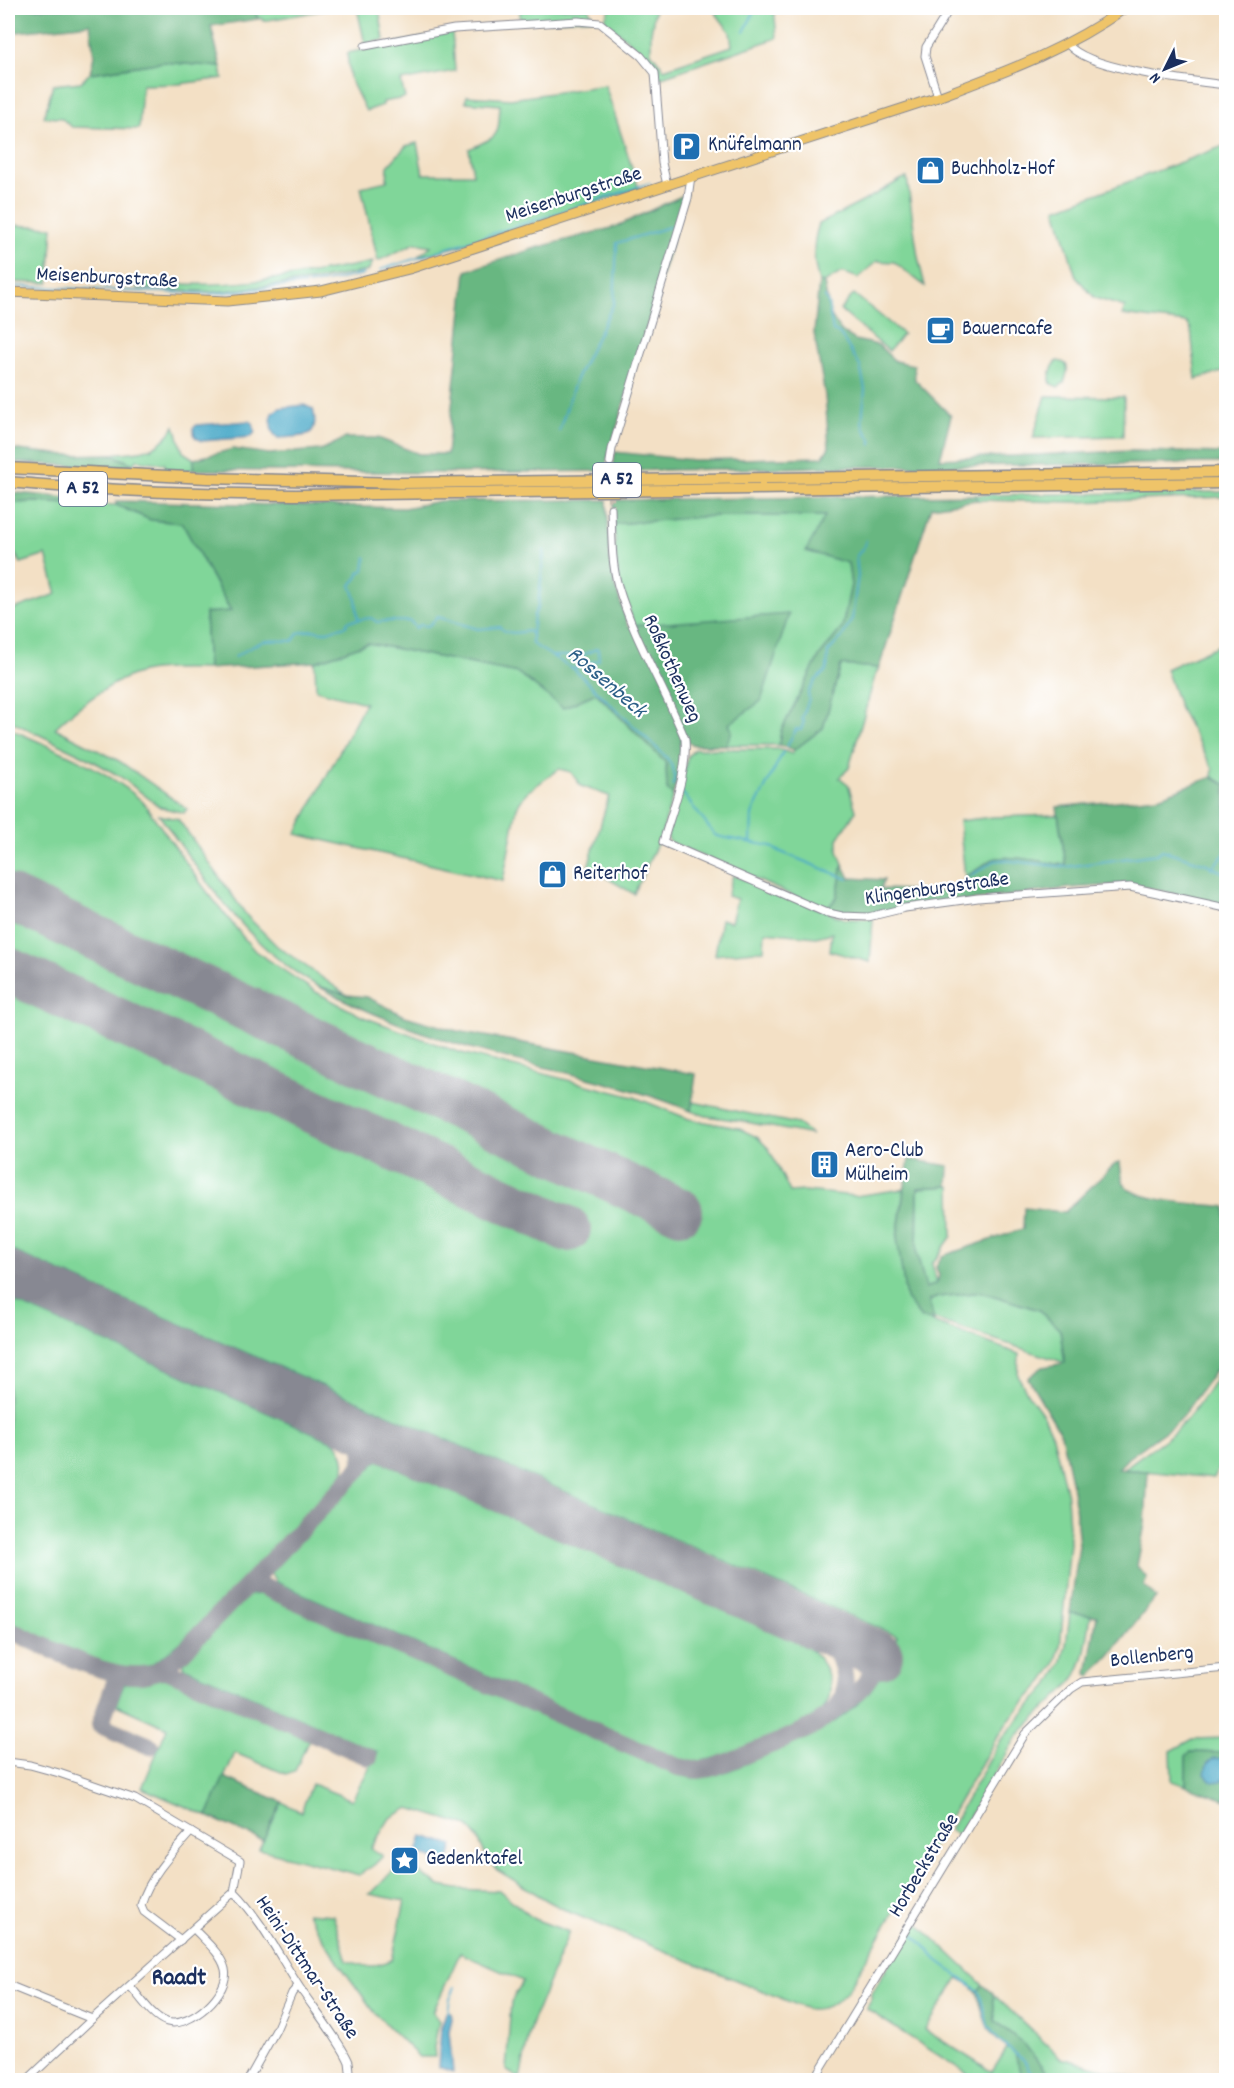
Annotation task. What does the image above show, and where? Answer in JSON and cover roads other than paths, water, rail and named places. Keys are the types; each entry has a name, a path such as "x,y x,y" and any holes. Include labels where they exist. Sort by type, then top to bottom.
{"highway":[{"name":"A 52","path":"8,468 207,478 401,483 1227,472"},
{"name":"A 52","path":"8,482 159,493 296,495 1227,483"}],"main road":[{"name":"Meisenburgstraße","path":"8,292 227,301 321,291 409,269 938,97 993,77 1068,44 1125,8"}],"street":[{"path":"938,97 925,56 926,47 950,8"},
{"path":"365,46 454,29 578,21 600,23 641,56 655,73 662,163 667,185"},
{"path":"1068,44 1072,50 1106,64 1177,79 1227,85"},
{"path":"610,462 688,198 691,176"},
{"name":"Roßkothenweg","path":"610,508 612,548 618,585 639,643 685,739 682,772 663,842"},
{"name":"Klingenburgstraße","path":"663,842 824,912 842,916 868,917 905,908 978,898 1130,887 1227,908"},
{"name":"Bollenberg","path":"1082,1682 1227,1668"},
{"name":"Horbeckstraße","path":"814,2080 1020,1741 1071,1689 1082,1682"},
{"path":"8,1762 59,1773 135,1799 240,1861 234,1892 27,2080"},
{"path":"181,1940 144,1912 141,1905 165,1861 191,1832"},
{"name":"Heini-Dittmar-Straße","path":"234,1892 276,1948 298,1986 349,2062 351,2080"},
{"path":"130,1986 158,2017 166,2021 175,2023 187,2021 195,2016 221,1990 225,1982 226,1971 222,1960 194,1929"},
{"path":"8,1985 92,2019"},
{"path":"248,2080 276,2030 292,1993 298,1986"}],"water":[{"path":"304,405 313,409 315,419 312,431 302,436 278,438 272,430 272,413 280,408"},
{"path":"249,421 253,423 255,432 251,437 202,441 195,437 193,428 197,425"},
{"path":"1214,1758 1226,1759 1226,1776 1221,1781 1212,1782 1205,1774 1207,1764"},
{"path":"422,1836 453,1845 448,1863 417,1853"},
{"path":"451,2012 449,2031 453,2072 438,2067 441,2028 446,2013"}],"waterway":[{"path":"744,32 756,8"},
{"path":"380,270 650,183"},
{"path":"559,431 576,379 614,303 617,243 672,226"},
{"path":"8,286 212,294 325,282 364,274"},
{"path":"825,297 833,331 840,334 860,366 865,389 862,421 871,439 871,445"},
{"path":"787,746 796,729 801,730 809,699 808,693 816,680 827,670 828,652 842,637 852,619 858,575 856,557 866,540"},
{"path":"532,634 534,615 538,607 544,551"},
{"path":"358,618 356,599 351,585 359,573 364,570 366,557"},
{"name":"Rossenbeck","path":"235,657 262,642 293,641 298,633 312,630 323,632 346,626 348,621 371,618 377,622 410,621 416,628 420,625 428,626 438,617 478,629 500,627 503,630 517,633 529,631 532,635 532,644 575,670 667,758 673,771 673,785"},
{"path":"554,656 581,656 598,648 599,660 579,665 575,669"},
{"path":"751,842 752,814 783,752"},
{"name":"Rossenbeck","path":"681,791 715,835 771,846 848,879"},
{"name":"Rossenbeck","path":"969,877 994,861 1065,867 1157,854 1162,850 1207,864 1226,874"},
{"path":"1211,868 1226,853"},
{"path":"913,1933 937,1960 979,1991 988,2026 1000,2042 1024,2060 1035,2080"},
{"path":"448,2013 450,1998 455,1987"}],"tunnel":[{"path":"610,462 611,508"}],"place":[{"name":"Knüfelmann","path":"687,146"},
{"name":"Buchholz-Hof","path":"930,170"},
{"name":"Bauerncafe","path":"941,330"},
{"name":"Reiterhof","path":"552,875"},
{"name":"Aero-Club Mülheim","path":"824,1164"},
{"name":"Gedenktafel","path":"405,1860"}],"district":[{"name":"Raadt","path":"179,1979"}]}
